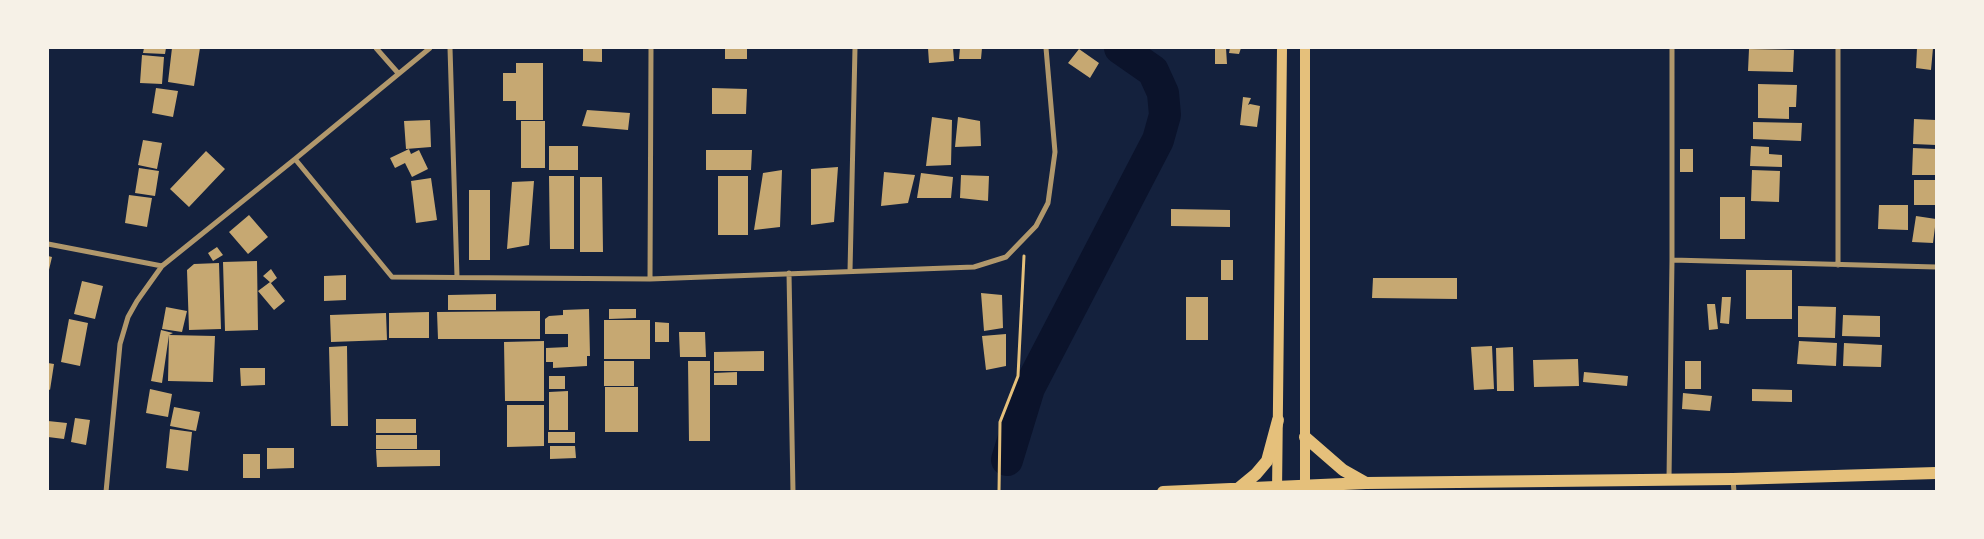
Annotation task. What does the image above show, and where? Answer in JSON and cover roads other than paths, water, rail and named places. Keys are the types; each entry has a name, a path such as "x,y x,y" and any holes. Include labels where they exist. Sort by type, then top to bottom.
{"main road":[{"path":"1277,489 1282,48"},
{"path":"1305,48 1305,488"},
{"path":"1239,488 1264,466 1278,420"},
{"path":"1305,437 1343,470 1366,483"},
{"path":"1163,492 1239,488 1305,488 1366,483 1670,479 1733,485 1936,473"}],"street":[{"path":"376,48 398,73"},
{"path":"106,492 120,344 128,317 162,266 295,160 430,48"},
{"path":"450,48 457,277"},
{"path":"650,278 651,48"},
{"path":"850,271 855,48"},
{"path":"295,160 392,276 650,278 974,267 1006,257 1036,226 1048,203 1054,171 1054,152 1046,48"},
{"path":"1670,479 1672,48"},
{"path":"1838,48 1838,265"},
{"path":"48,244 162,266"},
{"path":"1672,260 1936,267"},
{"path":"789,273 793,492"}],"waterway":[{"path":"1007,460 1029,388 1158,140 1165,115 1163,93 1153,71 1120,48"}]}
